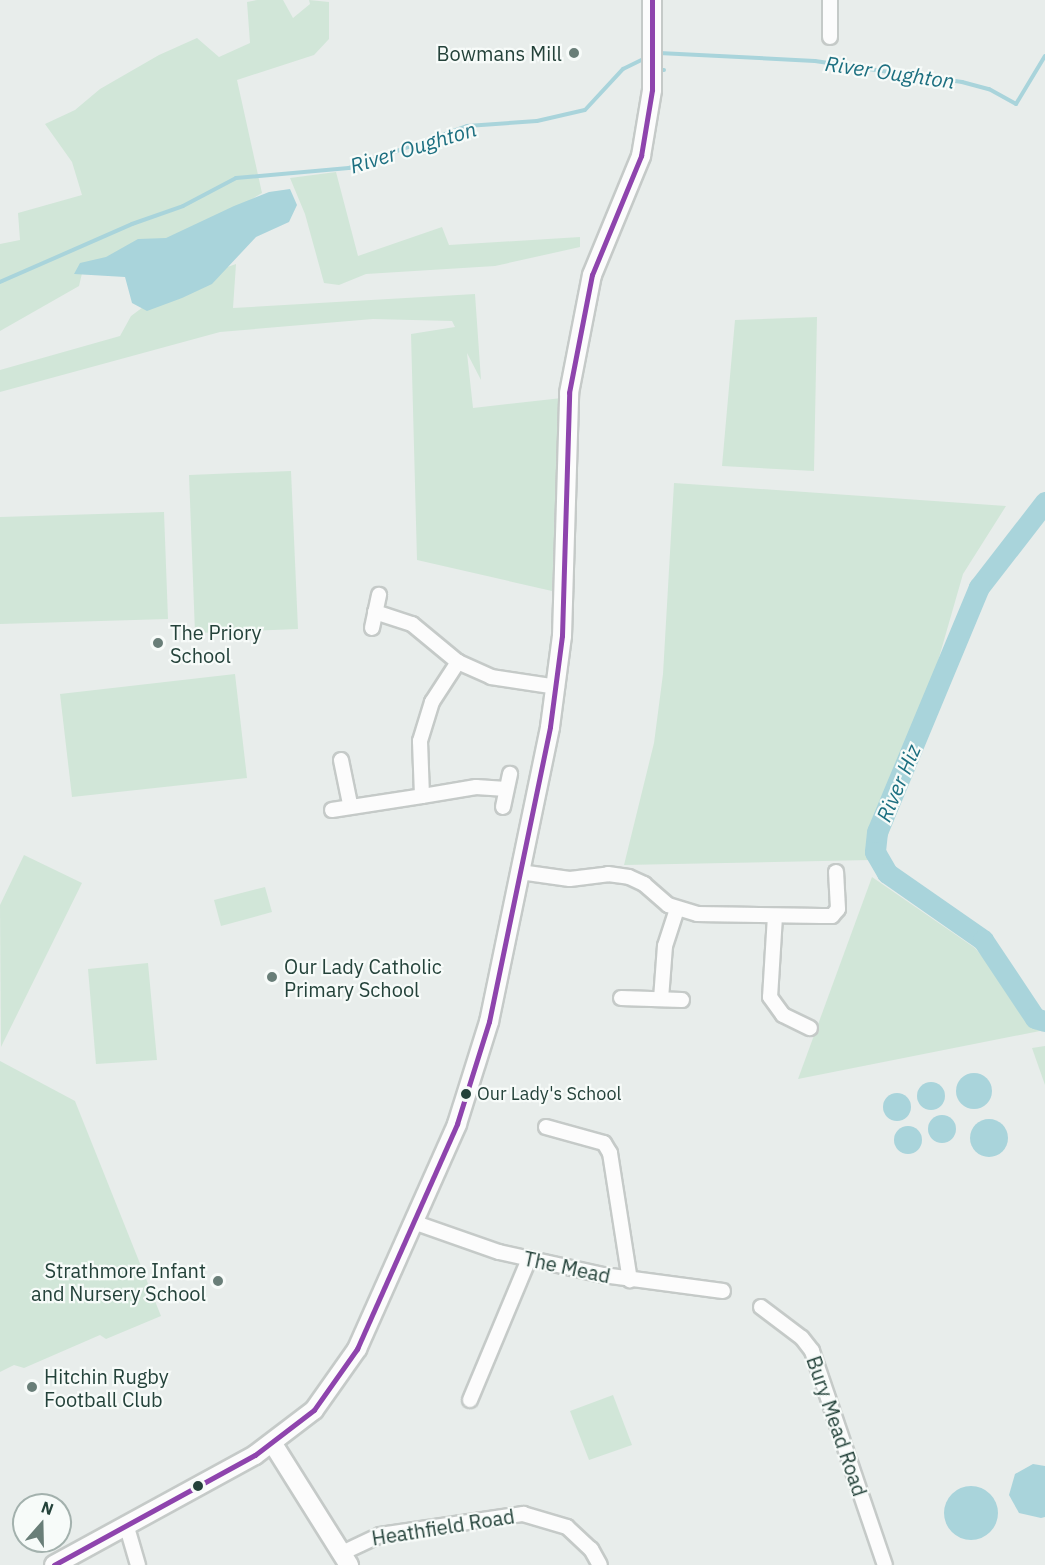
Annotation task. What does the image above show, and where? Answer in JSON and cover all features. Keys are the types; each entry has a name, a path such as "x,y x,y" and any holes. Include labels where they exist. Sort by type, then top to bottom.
{"street":[{"path":"54,1565 273,1444 315,1410 344,1370 416,1223 458,1124 479,1057 520,872 557,687 564,588 570,393 592,275 642,156 652,90 652,0"},
{"path":"830,0 830,37"},
{"path":"372,628 379,595"},
{"path":"375,612 412,624 458,662 491,677 557,687"},
{"path":"422,796 419,760 423,726 432,702 458,662"},
{"path":"342,760 350,804"},
{"path":"503,807 510,774"},
{"path":"332,810 350,804 476,787 506,789"},
{"path":"520,872 570,879 608,874 629,877 677,909 706,915 775,916 832,916 838,909 836,872"},
{"path":"661,999 665,945 677,909"},
{"path":"775,916 770,997 783,1015 810,1028"},
{"path":"621,998 682,1000"},
{"path":"546,1126 604,1143 610,1153 630,1280"},
{"name":"The Mead","path":"416,1223 488,1249 529,1259 630,1280 723,1291"},
{"path":"470,1400 529,1259"},
{"name":"Bury Mead Road","path":"761,1307 802,1338 812,1351 885,1565"},
{"path":"273,1444 346,1559"},
{"name":"Heathfield Road","path":"346,1559 380,1535 523,1514 567,1527 591,1549 600,1565"},
{"path":"126,1524 138,1565"}],"green space":[{"path":"283,0 293,18 310,4 309,0 329,2 329,39 314,55 237,80 262,193 188,238 83,269 79,286 0,331 0,244 20,240 18,213 82,195 72,162 45,124 75,110 100,89 159,55 197,38 219,57 250,43 247,2"},
{"path":"336,172 358,256 442,227 449,245 580,237 580,247 495,266 366,274 339,285 324,283 305,214 290,178"},
{"path":"236,264 233,308 475,294 481,380 467,353 473,408 562,398 552,591 417,560 411,334 455,327 452,321 373,319 220,332 0,392 0,370 120,336 131,316 170,287"},
{"path":"817,317 814,471 722,466 735,320"},
{"path":"291,471 298,629 195,633 189,475"},
{"path":"674,483 1006,506 963,574 882,856 871,860 624,865 654,743 663,674"},
{"path":"164,512 168,619 0,624 0,517"},
{"path":"235,674 247,778 72,797 60,694"},
{"path":"24,855 82,883 1,1047 0,905"},
{"path":"872,877 975,948 1045,1030 798,1079"},
{"path":"265,887 272,912 221,926 214,900"},
{"path":"148,963 157,1060 96,1064 88,969"},
{"path":"1045,1046 1045,1085 1032,1048"},
{"path":"0,1061 75,1101 161,1316 106,1339 100,1335 24,1368 14,1365 0,1372"},
{"path":"613,1395 632,1445 589,1460 570,1411"}],"water":[{"path":"290,189 297,205 289,222 256,237 212,284 182,298 147,311 132,303 125,277 74,274 80,263 106,257 138,239 166,238 269,192"},
{"path":"974,1073 987,1078 992,1091 987,1104 974,1109 961,1104 956,1091 961,1078"},
{"path":"931,1082 941,1086 945,1096 941,1106 931,1110 921,1106 917,1096 921,1086"},
{"path":"897,1093 907,1097 911,1107 907,1117 897,1121 887,1117 883,1107 887,1097"},
{"path":"942,1115 952,1119 956,1129 952,1139 942,1143 932,1139 928,1129 932,1119"},
{"path":"989,1119 1002,1125 1008,1138 1002,1151 989,1157 976,1151 970,1138 976,1125"},
{"path":"908,1126 918,1130 922,1140 918,1150 908,1154 898,1150 894,1140 898,1130"},
{"path":"1033,1464 1045,1466 1045,1517 1041,1518 1019,1513 1009,1495 1015,1474"},
{"path":"971,1486 981,1488 990,1494 996,1503 998,1513 996,1523 990,1532 981,1538 971,1540 961,1538 952,1532 946,1523 944,1513 946,1503 952,1494 961,1488"}],"waterway":[{"name":"River Oughton","path":"659,53 815,61 962,82 989,89 1016,104 1045,56"},
{"name":"River Oughton","path":"0,282 132,224 183,206 236,178 349,168 467,126 537,121 585,110 623,69 646,58"},
{"path":"656,70 664,70"},
{"name":"River Hiz","path":"1045,502 979,587 877,832 875,852 887,873 983,940 1035,1018 1045,1021"}],"transit line":[{"path":"54,1565 255,1455 314,1410 357,1349 457,1124 489,1022 550,727 562,636 569,393 592,275 641,156 652,90 652,0"}],"place":[{"name":"Bowmans Mill","path":"574,53"},
{"name":"The Priory School","path":"158,643"},
{"name":"Our Lady Catholic Primary School","path":"272,977"},
{"name":"Our Lady's School","path":"466,1094"},
{"name":"Strathmore Infant and Nursery School","path":"218,1281"},
{"name":"Hitchin Rugby Football Club","path":"32,1387"}]}
